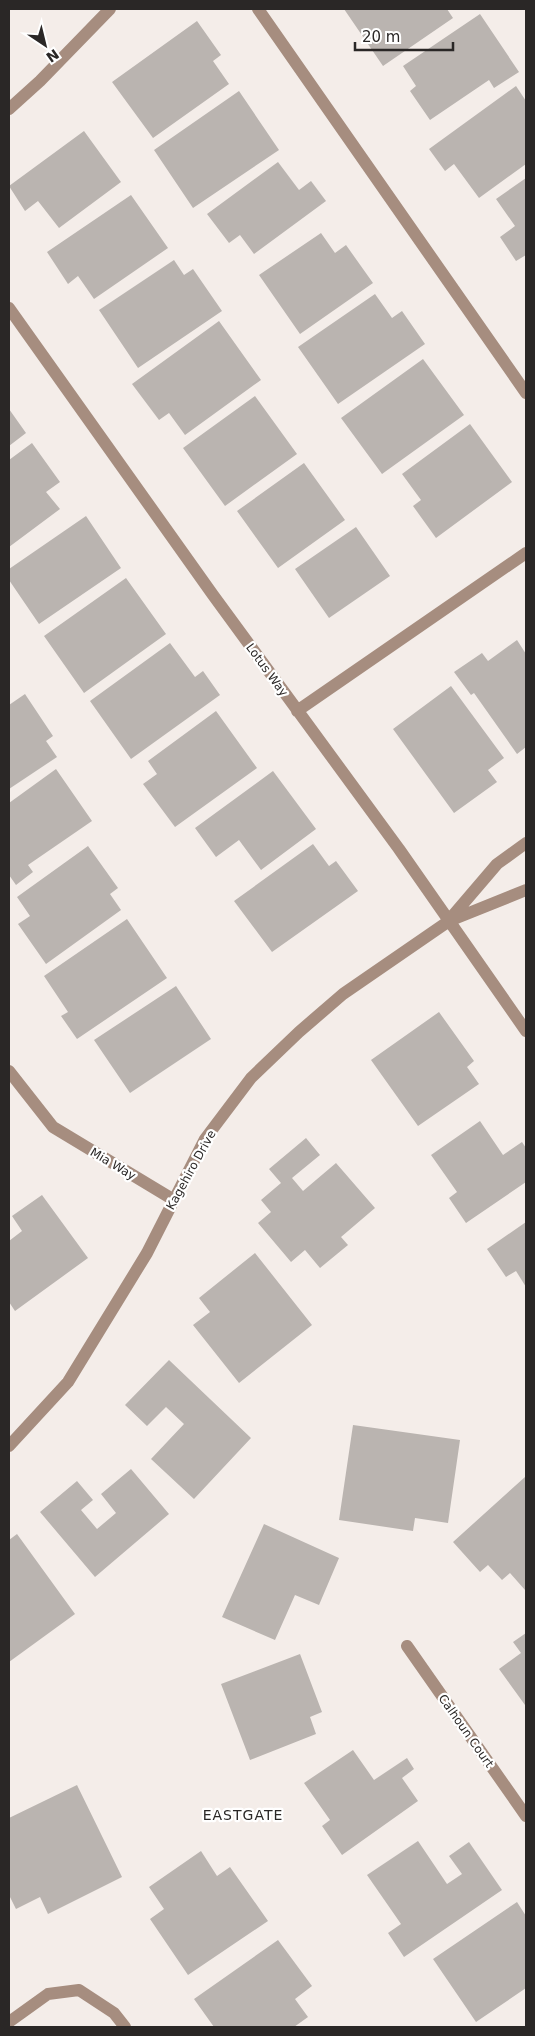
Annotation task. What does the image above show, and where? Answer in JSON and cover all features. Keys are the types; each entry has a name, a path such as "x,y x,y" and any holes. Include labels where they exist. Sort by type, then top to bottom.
{"street":[{"path":"9,110 110,9"},
{"path":"258,9 526,393"},
{"name":"Lotus Way","path":"9,308 207,587 449,920 526,1031"},
{"path":"297,711 526,553"},
{"path":"449,920 497,864 526,843"},
{"path":"449,920 526,890"},
{"name":"Kagehiro Drive","path":"9,1446 68,1382 147,1253 205,1139 252,1078 299,1032 343,994 449,920"},
{"name":"Mia Way","path":"9,1071 52,1127 174,1200"},
{"name":"Calhoun Court","path":"407,1646 526,1816"},
{"path":"9,2022 48,1994 80,1990 114,2013 125,2027"}],"building":[{"path":"344,9 447,9 453,18 383,66"},
{"path":"480,14 519,72 494,88 489,80 430,120 410,91 416,86 403,66"},
{"path":"197,21 221,55 213,61 229,84 153,138 112,82"},
{"path":"516,86 526,101 526,164 479,198 454,164 445,171 429,149"},
{"path":"239,91 279,150 193,208 154,150"},
{"path":"84,131 121,182 59,228 38,201 25,211 9,186"},
{"path":"278,162 299,190 311,181 326,201 254,254 240,235 229,243 207,214"},
{"path":"526,178 526,255 516,261 500,237 515,226 496,199"},
{"path":"131,195 168,248 94,299 78,276 68,284 47,252"},
{"path":"321,233 335,253 346,245 373,283 300,334 259,275"},
{"path":"174,260 184,275 193,269 222,311 138,368 99,310"},
{"path":"375,294 392,318 402,311 425,344 338,404 298,347"},
{"path":"219,321 261,380 185,435 169,413 159,420 132,384"},
{"path":"423,359 464,415 382,474 341,418"},
{"path":"255,396 297,454 225,506 183,448"},
{"path":"9,409 26,433 9,446"},
{"path":"470,424 512,482 436,538 413,506 421,500 402,474"},
{"path":"32,443 60,482 46,492 60,509 9,547 9,460"},
{"path":"304,463 345,520 278,568 237,511"},
{"path":"86,516 121,568 39,624 9,580 9,569"},
{"path":"356,527 390,576 329,618 295,569"},
{"path":"126,578 166,634 84,693 44,636"},
{"path":"517,640 526,654 526,747 517,754 474,693 471,695 454,672 482,653 488,661"},
{"path":"170,643 195,677 203,671 220,695 131,759 90,701"},
{"path":"451,686 504,758 488,770 497,782 454,813 393,729"},
{"path":"25,694 53,736 46,741 57,757 9,789 9,705"},
{"path":"216,711 257,768 175,827 143,784 157,774 148,761"},
{"path":"56,769 92,821 28,865 33,872 16,885 9,875 9,803"},
{"path":"273,771 316,829 261,870 239,840 216,857 195,828"},
{"path":"313,844 329,866 336,861 358,891 272,952 234,901"},
{"path":"88,846 118,888 110,894 121,910 46,964 18,924 30,916 17,897"},
{"path":"127,919 167,978 77,1039 61,1016 68,1012 44,976"},
{"path":"176,986 211,1039 130,1093 94,1040"},
{"path":"439,1012 474,1061 467,1067 479,1084 418,1126 371,1060"},
{"path":"480,1121 503,1155 522,1142 526,1148 526,1182 466,1223 449,1198 457,1192 431,1155"},
{"path":"306,1138 320,1155 292,1178 303,1191 336,1163 375,1208 341,1237 348,1245 320,1268 305,1250 291,1262 258,1223 271,1212 261,1200 281,1183 269,1169"},
{"path":"42,1195 88,1258 15,1311 9,1302 9,1241 22,1231 12,1216"},
{"path":"526,1222 526,1287 516,1271 506,1277 487,1249"},
{"path":"255,1253 312,1325 239,1383 193,1325 210,1312 199,1298"},
{"path":"169,1360 251,1438 194,1499 151,1459 184,1424 166,1407 147,1426 125,1405"},
{"path":"353,1425 460,1440 448,1523 415,1518 413,1531 339,1520"},
{"path":"131,1469 169,1514 95,1577 40,1512 77,1481 93,1500 81,1510 97,1529 116,1513 101,1494"},
{"path":"525,1477 525,1590 510,1573 502,1580 488,1565 480,1572 453,1542"},
{"path":"264,1524 339,1558 319,1605 295,1595 275,1640 222,1617"},
{"path":"17,1534 75,1614 9,1662 9,1540"},
{"path":"526,1633 525,1705 499,1669 521,1653 513,1642"},
{"path":"300,1654 322,1712 310,1717 316,1734 250,1760 221,1684"},
{"path":"353,1750 374,1780 407,1758 414,1769 402,1778 418,1801 342,1855 322,1826 330,1820 304,1783"},
{"path":"77,1785 122,1877 48,1914 40,1897 16,1909 9,1895 9,1818"},
{"path":"418,1841 447,1884 462,1874 449,1856 469,1842 502,1890 404,1957 388,1933 401,1924 367,1875"},
{"path":"201,1851 217,1876 230,1867 268,1921 188,1975 150,1919 164,1909 149,1887"},
{"path":"517,1902 526,1916 526,1988 476,2022 433,1959"},
{"path":"278,1940 312,1986 295,1999 308,2017 294,2027 214,2027 194,1999"}],"district":[{"name":"EASTGATE","path":"243,1815"}]}
